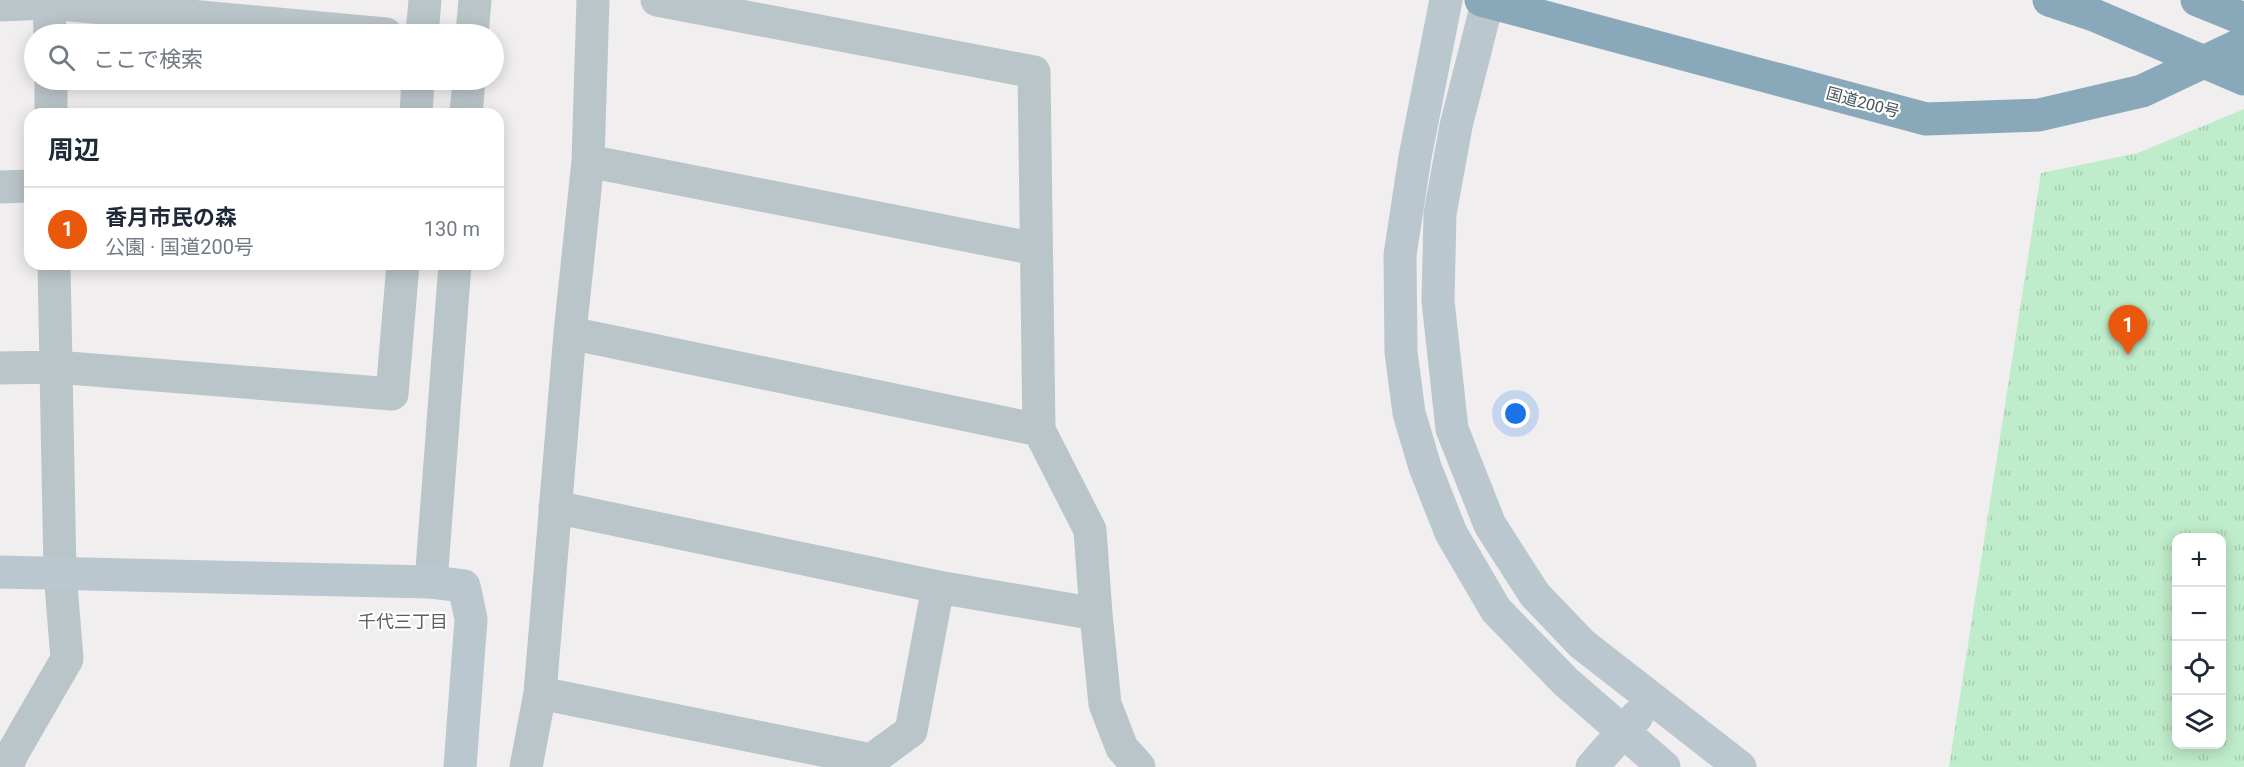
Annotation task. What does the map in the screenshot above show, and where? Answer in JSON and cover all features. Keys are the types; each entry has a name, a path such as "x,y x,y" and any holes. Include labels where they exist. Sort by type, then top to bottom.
{"highway":[{"path":"2049,0 2094,15 2244,79"},
{"path":"2197,0 2244,20"},
{"name":"国道200号","path":"1485,1 1926,119 2039,115 2142,91 2244,43"}],"street":[{"path":"423,24 425,0"},
{"path":"473,24 475,0"},
{"path":"526,767 540,693 570,333 588,161 593,0"},
{"path":"657,0 1034,72 1039,430 1090,530 1105,704 1122,748 1139,767"},
{"path":"1446,0 1415,157 1400,255 1401,352 1409,413 1425,467 1451,533 1496,610 1566,682 1664,767"},
{"path":"0,5 49,1 284,24"},
{"path":"49,1 50,24"},
{"path":"1485,1 1456,126 1440,214 1438,301 1452,429 1490,525 1535,596 1582,644 1740,767"},
{"path":"51,90 51,108"},
{"path":"416,108 417,90"},
{"path":"467,108 468,90"},
{"path":"588,161 1036,249"},
{"path":"0,187 24,186"},
{"path":"6,759 67,659 60,572 54,270"},
{"path":"0,368 56,367 392,394 402,270"},
{"path":"431,582 455,270"},
{"path":"570,333 1039,430"},
{"path":"555,507 938,587 1096,614"},
{"path":"0,572 431,582 464,586 471,619 460,767"},
{"path":"540,693 866,764 910,731 938,587"},
{"path":"1592,767 1652,699"}],"green space":[{"path":"2244,109 2244,767 1949,767 2041,173 2138,153"}],"place":[{"name":"香月市民の森","path":"2128,355"}],"district":[{"name":"千代三丁目","path":"403,622"}]}
